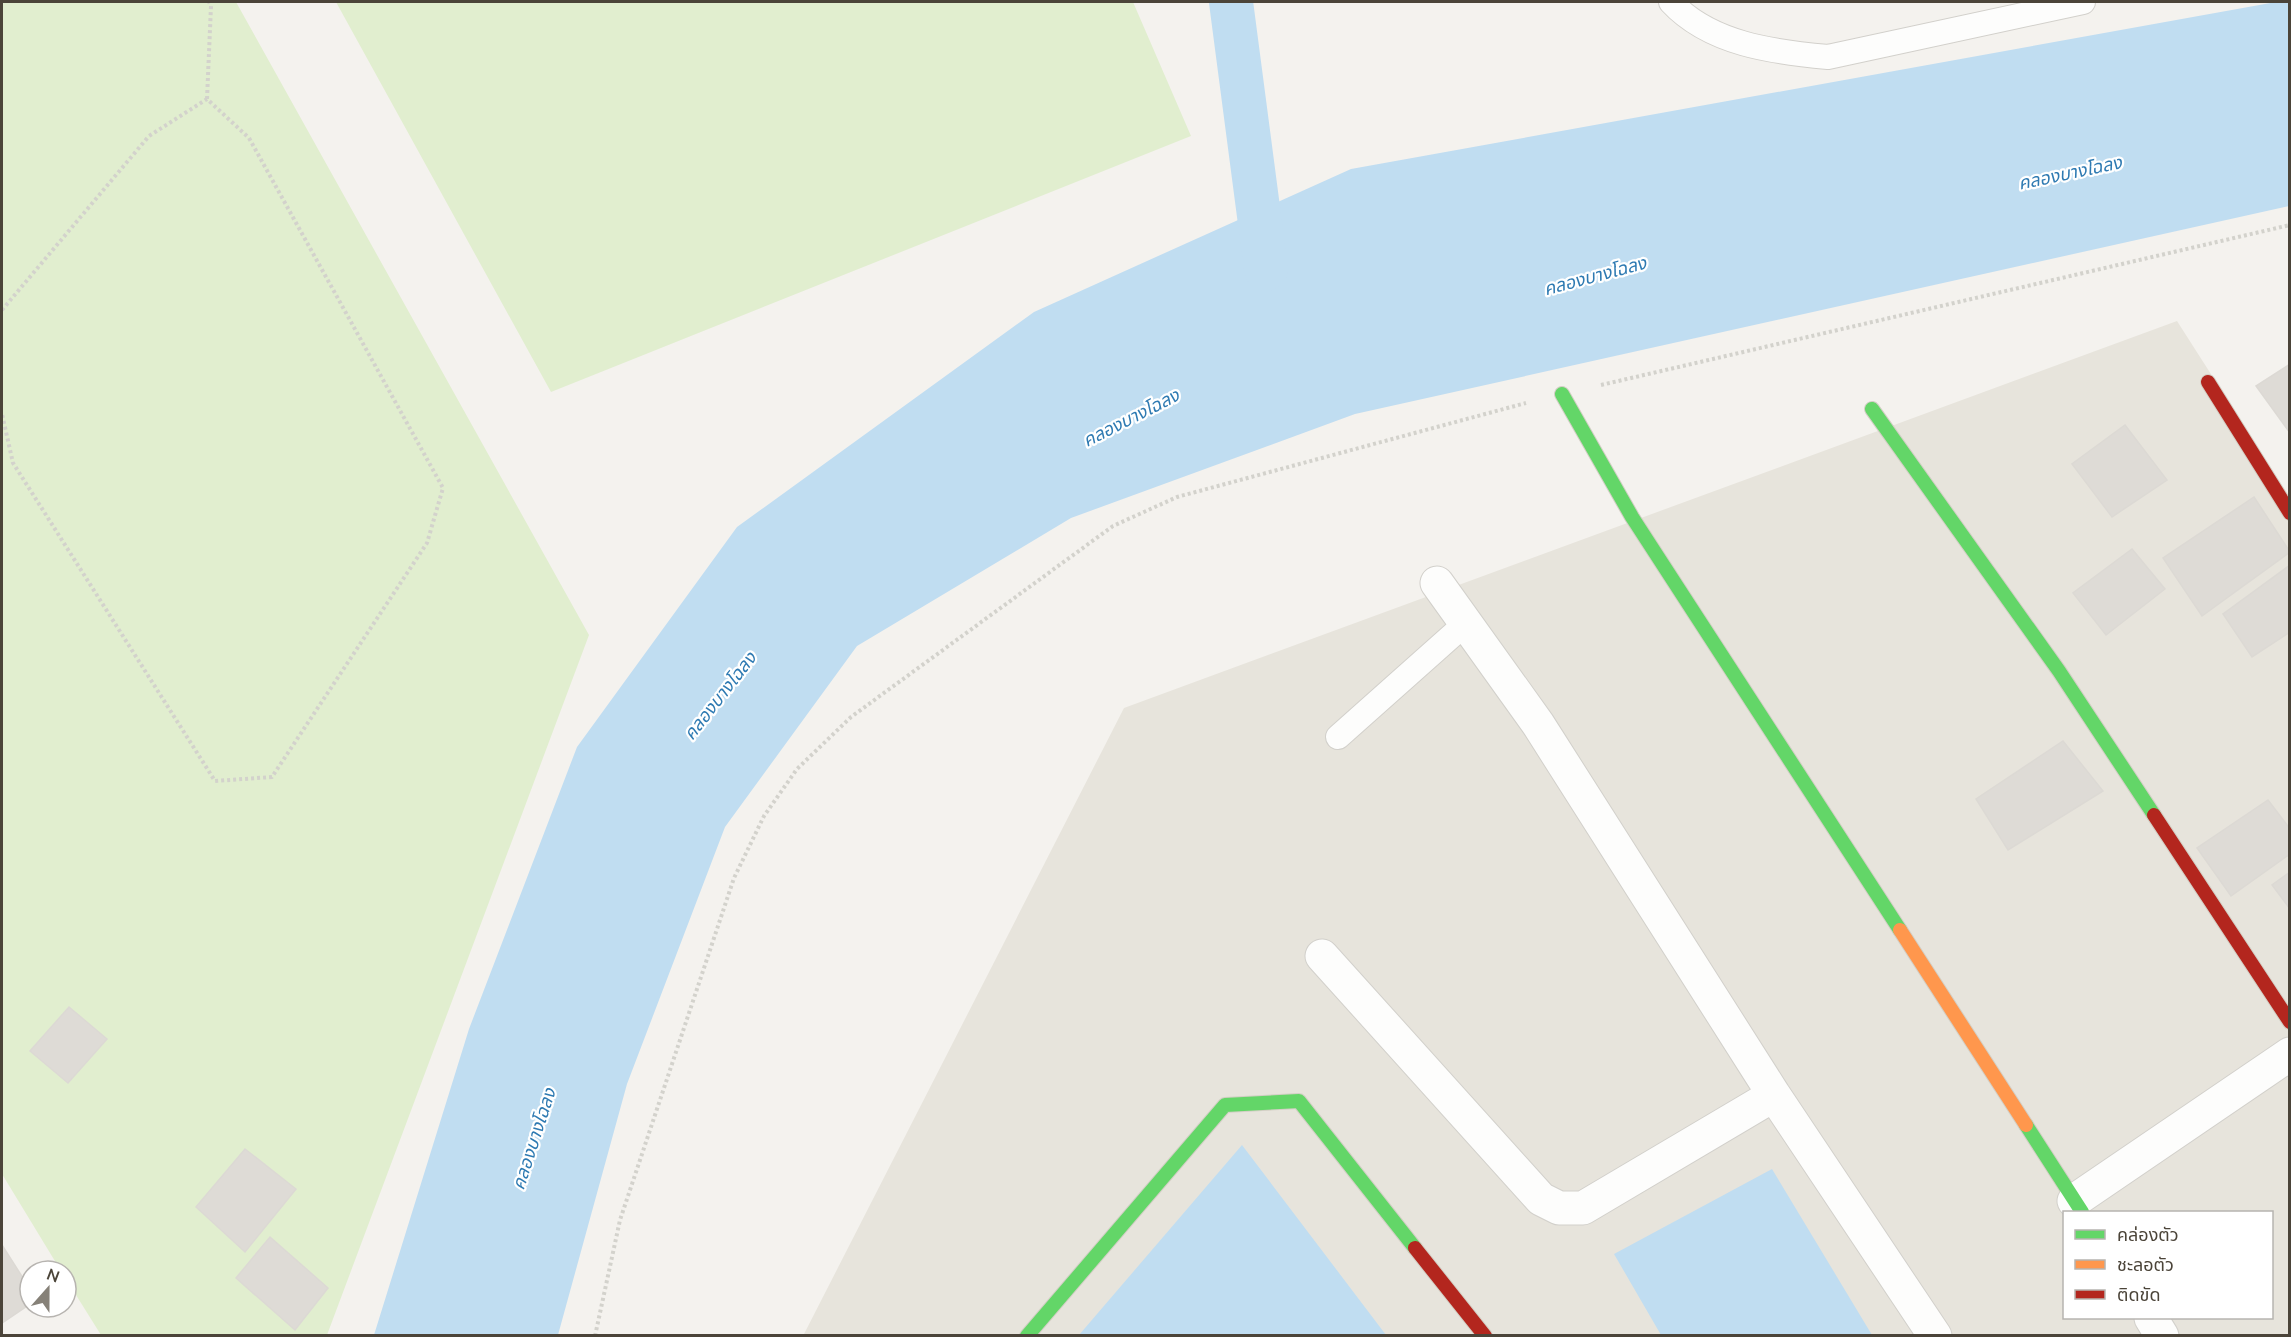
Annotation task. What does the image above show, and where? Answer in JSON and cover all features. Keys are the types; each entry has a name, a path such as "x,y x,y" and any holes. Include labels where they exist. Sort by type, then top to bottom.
{"street":[{"path":"2208,382 2289,513"},
{"path":"1562,394 1632,517 2078,1207 2289,1054"},
{"path":"1872,409 2059,671 2289,1022"},
{"path":"1437,584 1538,724 1773,1095 1935,1335"},
{"path":"1323,956 1541,1199 1559,1208 1583,1208 1773,1095"},
{"path":"1027,1335 1225,1105 1299,1101 1485,1335"},
{"path":"2152,1319 2162,1335"}],"lane":[{"path":"1671,2 1683,15 1727,39 1788,53 1828,57 2083,2"},
{"path":"1338,737 1465,624"}],"path":[{"path":"2,414 13,463 215,781 272,777 427,543 443,488 249,138 207,99 211,6 209,2"},
{"path":"2,310 149,136 207,99"},
{"path":"596,1335 620,1220 734,878 765,816 797,769 851,717 1113,526 1177,497 1562,394 2289,225"}],"shaded area":[{"path":"2177,321 2289,496 2289,1335 803,1336 1124,708"}],"green space":[{"path":"2,2 236,2 589,635 327,1335 101,1335 78,1298 78,1259 54,1259 2,1174"},
{"path":"336,2 1133,2 1191,136 551,392"}],"water":[{"name":"คลองบางโฉลง","path":"2276,2 2289,2 2289,206 1355,414 1071,518 857,646 725,827 627,1084 558,1335 374,1335 469,1029 577,747 737,527 1034,312 1351,169"},
{"path":"1242,1145 1386,1335 1079,1335"},
{"path":"1772,1169 1872,1335 1661,1335 1614,1254"}],"building":[{"path":"2290,364 2290,433 2256,386"},
{"path":"2125,425 2167,480 2112,517 2072,464"},
{"path":"2254,497 2290,552 2202,616 2163,558"},
{"path":"2132,549 2165,589 2106,635 2073,593"},
{"path":"2290,565 2290,632 2252,657 2223,614"},
{"path":"2063,741 2103,791 2008,850 1976,799"},
{"path":"2268,800 2290,829 2290,854 2231,896 2197,848"},
{"path":"2290,872 2290,909 2272,885"},
{"path":"69,1007 107,1039 68,1083 30,1051"},
{"path":"245,1149 296,1189 245,1252 196,1207"},
{"path":"270,1237 328,1288 295,1330 236,1278"},
{"path":"2,1245 18,1270 18,1312 2,1323"}],"waterway":[{"path":"1231,2 1266,269"}],"traffic: fast":[{"path":"1562,394 1632,517 1900,930"},
{"path":"1872,409 2059,671 2154,815"},
{"path":"1027,1336 1225,1105 1299,1101 1415,1248"},
{"path":"2026,1125 2081,1211"}],"traffic: slow":[{"path":"1900,930 2026,1125"}],"traffic: jam":[{"path":"2208,382 2290,513"},
{"path":"2154,815 2290,1022"},
{"path":"1415,1248 1485,1336"}]}
